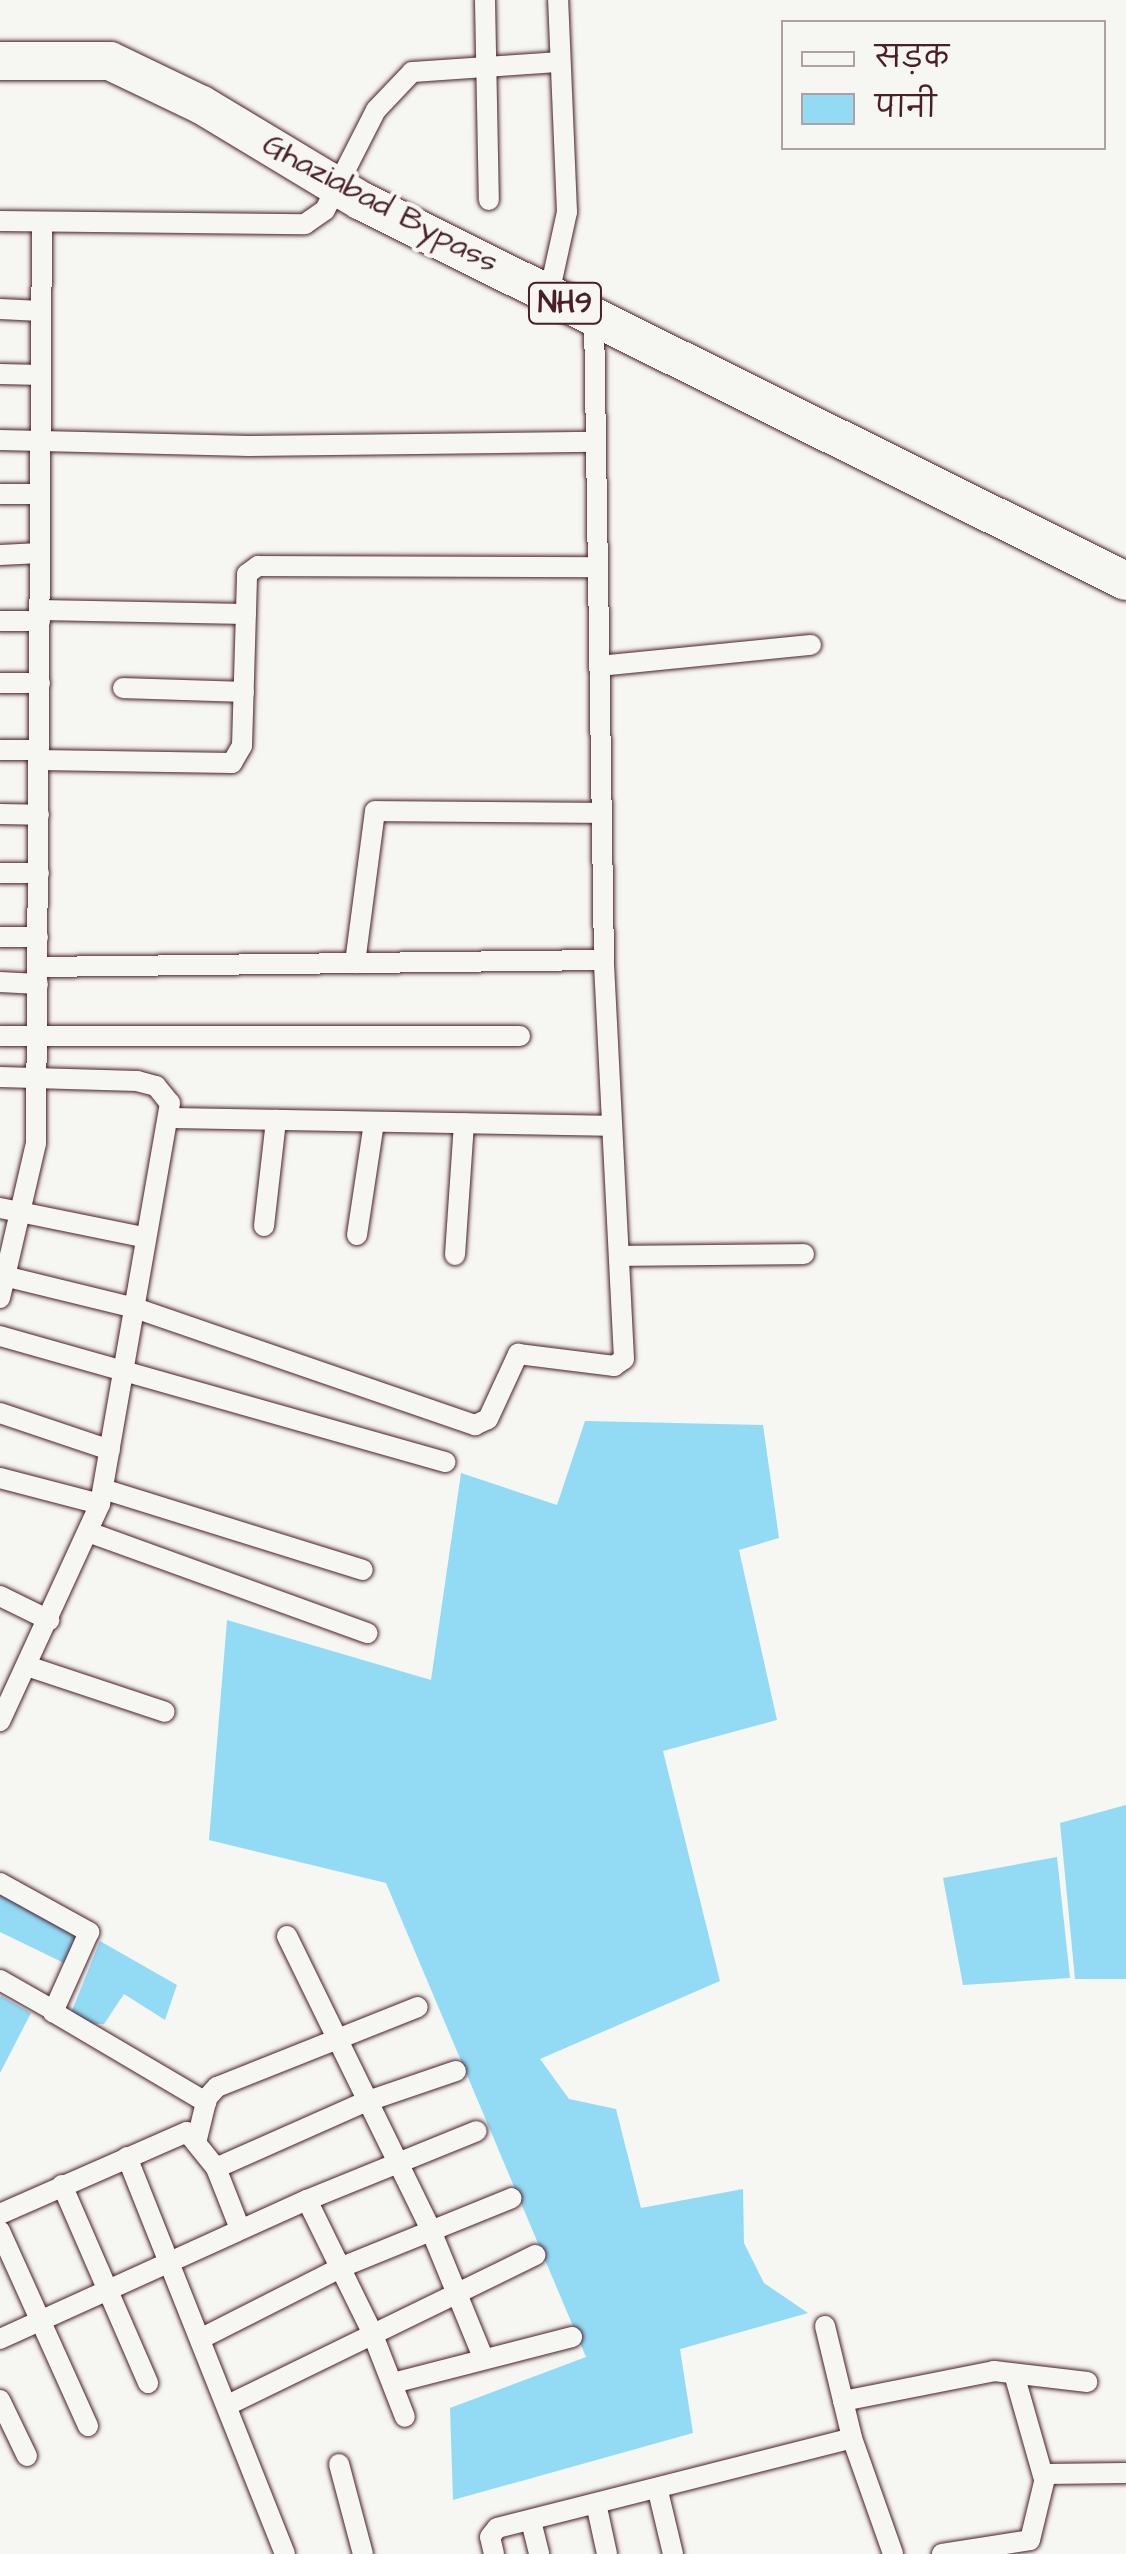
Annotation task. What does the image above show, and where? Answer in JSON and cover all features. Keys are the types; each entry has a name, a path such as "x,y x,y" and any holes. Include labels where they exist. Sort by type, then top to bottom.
{"highway":[{"name":"Ghaziabad Bypass","path":"0,61 110,61 202,105 339,188 1126,581"}],"street":[{"path":"485,0 488,200"},
{"path":"549,294 567,212 558,0"},
{"path":"0,221 305,224 325,210 394,86 412,72 558,62"},
{"path":"0,1298 23,1215 38,1078 42,224"},
{"path":"0,310 42,311"},
{"path":"4,1276 135,1308 474,1425 488,1419 518,1354 620,1364 626,1348 610,1126 604,960 594,316"},
{"path":"0,374 41,375"},
{"path":"0,440 596,442"},
{"path":"0,494 40,494"},
{"path":"0,555 40,554"},
{"path":"0,750 232,763 240,755 247,574 272,562 598,567"},
{"path":"0,621 40,616 246,614"},
{"path":"599,666 811,645"},
{"path":"0,683 40,683"},
{"path":"122,688 244,692"},
{"path":"355,963 376,810 602,813"},
{"path":"0,814 39,814"},
{"path":"0,872 39,873"},
{"path":"0,937 38,937"},
{"path":"0,982 38,975 355,963 604,960"},
{"path":"0,1036 520,1036"},
{"path":"0,1077 156,1086 170,1103 142,1237 135,1308 110,1450 91,1534 0,1720"},
{"path":"168,1118 610,1126"},
{"path":"264,1226 276,1120"},
{"path":"358,1235 374,1122"},
{"path":"454,1255 464,1123"},
{"path":"0,1208 142,1237"},
{"path":"620,1256 804,1254"},
{"path":"0,1336 446,1462"},
{"path":"0,1412 110,1450"},
{"path":"0,1478 101,1496 363,1570"},
{"path":"91,1534 367,1633"},
{"path":"0,1596 49,1620"},
{"path":"27,1666 165,1712"},
{"path":"0,1882 78,1920 90,1934 51,2009"},
{"path":"287,1936 332,2038 430,2228 482,2357"},
{"path":"0,1980 206,2102"},
{"path":"197,2139 206,2102 222,2085 418,2007"},
{"path":"216,2168 365,2102 456,2071"},
{"path":"0,2339 171,2258 477,2132"},
{"path":"0,2214 181,2134 197,2139 216,2168 240,2229"},
{"path":"127,2158 171,2258 285,2554"},
{"path":"62,2185 148,2383"},
{"path":"202,2338 342,2267 430,2228 512,2198"},
{"path":"307,2200 371,2330 405,2417"},
{"path":"0,2231 88,2426"},
{"path":"228,2405 371,2330 536,2255"},
{"path":"825,2326 852,2438 893,2554"},
{"path":"393,2383 482,2357 572,2337"},
{"path":"843,2401 960,2375 1014,2374 1087,2382"},
{"path":"942,2554 1030,2540 1043,2476 1014,2374"},
{"path":"0,2400 27,2456"},
{"path":"494,2554 492,2532 596,2508 852,2438"},
{"path":"339,2464 364,2554"},
{"path":"1043,2476 1126,2473"},
{"path":"658,2491 674,2554"},
{"path":"596,2508 607,2554"},
{"path":"530,2521 539,2554"}],"water":[{"path":"585,1421 763,1425 779,1538 739,1550 777,1720 663,1751 720,1981 540,2059 569,2099 616,2109 641,2208 743,2189 744,2243 764,2283 808,2313 680,2349 693,2433 453,2500 450,2408 586,2357 386,1883 209,1840 227,1620 431,1680 461,1473 557,1505"},
{"path":"1126,1805 1126,1979 1075,1979 1060,1823"},
{"path":"1057,1857 1070,1978 963,1985 943,1878"},
{"path":"0,1891 88,1924 68,1965 0,1932"},
{"path":"100,1941 177,1985 165,2020 124,1994 104,2024 67,2023"},
{"path":"0,1997 31,2013 0,2073"}]}
